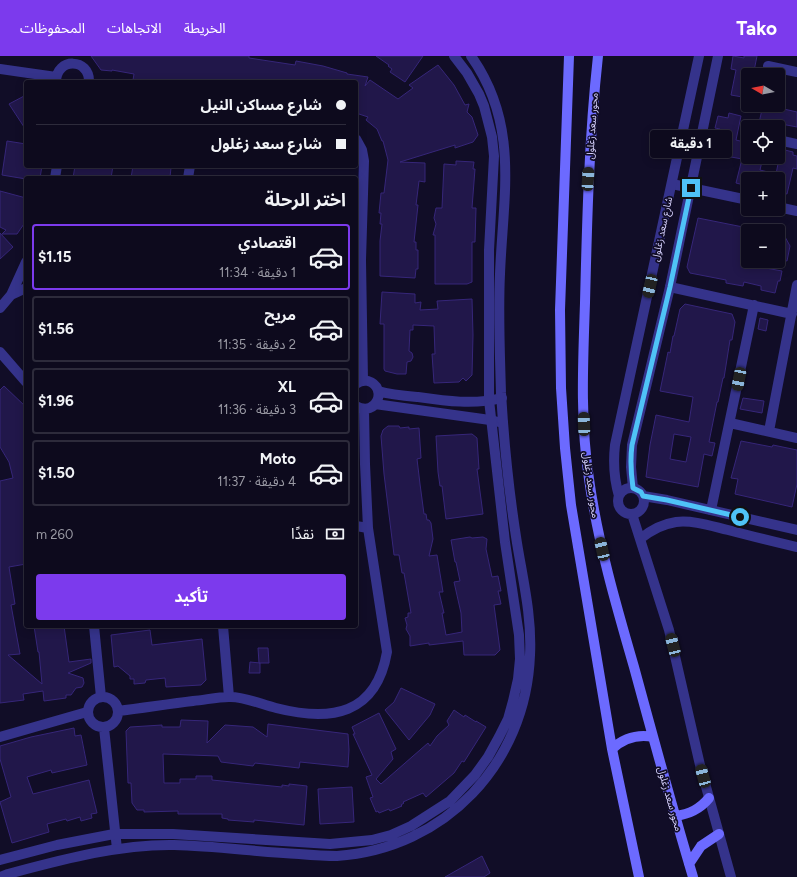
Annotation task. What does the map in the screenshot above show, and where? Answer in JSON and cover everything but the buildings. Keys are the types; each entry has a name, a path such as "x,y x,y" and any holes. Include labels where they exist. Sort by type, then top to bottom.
{"main road":[{"path":"569,56 560,310 561,388 565,448 571,505 612,750 639,877"},
{"name":"محور سعد زغلول","path":"598,56 590,148 586,225 582,381 584,439 597,528 611,585 693,877"},
{"path":"612,750 622,741 634,736 653,737"},
{"path":"675,816 694,811 709,798"},
{"path":"689,864 701,846 719,834"}],"street":[{"path":"0,860 57,845 114,834 173,834 330,844 372,840 391,835 411,826 450,801 475,775 488,757 508,719 516,686 520,659 519,635 505,542 490,420 488,278 494,156 492,136 479,94 467,73 454,56"},
{"path":"0,877 63,859 117,849 172,845 285,854 336,856 379,850 413,837 458,809 484,782 498,761 517,722 528,679 530,658 529,614 516,533 503,423 500,285 506,174 505,147 495,101 490,88 471,56"},
{"name":"شارع سعد زغلول","path":"619,496 615,476 614,455 699,56"},
{"name":"شارع سعد زغلول","path":"633,488 630,467 631,456 641,407 670,287 718,56"},
{"path":"0,69 56,79 61,68 73,60 85,69 89,80"},
{"path":"768,66 797,72"},
{"path":"785,141 797,144"},
{"path":"118,711 230,697 279,709 305,713 338,713 364,700 377,684 384,668 387,652 368,528 365,464 360,407 372,407 378,398 378,391 377,387 371,382 360,382 358,260 364,161 362,150 358,143"},
{"path":"672,184 741,199"},
{"path":"785,208 797,211"},
{"path":"0,308 24,266"},
{"path":"769,431 797,285"},
{"path":"670,287 792,314"},
{"path":"6,299 24,289"},
{"path":"711,510 754,305"},
{"path":"1,355 24,380"},
{"path":"378,391 388,394 452,402 468,402 502,398"},
{"path":"375,404 503,423"},
{"path":"624,404 641,407"},
{"path":"730,423 797,438"},
{"path":"633,488 641,492 644,500 642,508 632,514 623,512 618,504 619,496 625,489 633,488"},
{"path":"643,496 667,500 797,530"},
{"path":"632,514 669,630 709,798 731,877"},
{"path":"640,540 653,529 673,523 686,522 702,524 797,547"},
{"path":"358,526 368,528"},
{"path":"94,628 101,697"},
{"path":"223,628 230,697"},
{"path":"101,697 106,697 114,702 118,711 116,720 113,724 104,728 100,728 92,724 89,720 87,712 88,707 93,700 101,697"},
{"path":"0,737 87,712"},
{"path":"104,728 114,834 117,849"}],"route":[{"path":"691,188 670,287 632,445 630,467 633,488 641,492 643,496 659,498 740,517"}]}
